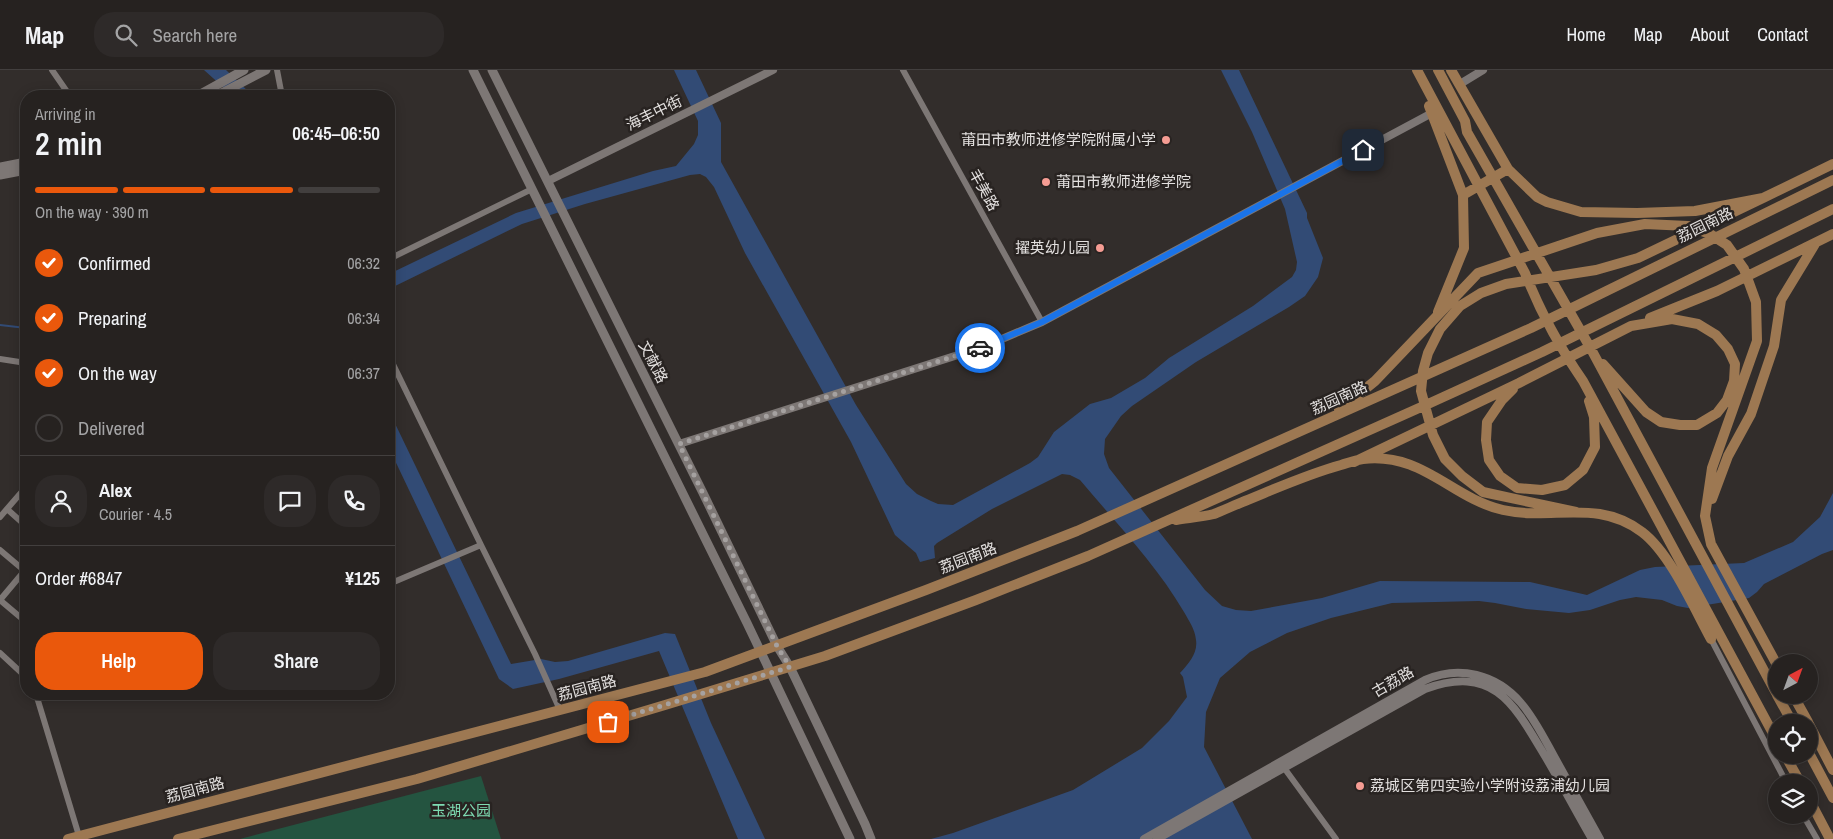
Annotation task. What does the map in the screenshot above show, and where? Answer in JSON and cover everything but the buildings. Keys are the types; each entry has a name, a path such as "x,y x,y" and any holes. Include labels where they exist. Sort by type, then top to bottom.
{"main road":[{"path":"217,90 244,70"},
{"path":"221,90 253,78 266,70"},
{"path":"473,70 760,652 850,839"},
{"name":"文献路","path":"492,70 679,444 777,646 790,667 871,839"},
{"path":"1416,70 1463,195 1464,248 1435,318"},
{"path":"1416,70 1525,273 1536,299 1570,363 1584,381 1715,636"},
{"path":"1438,70 1466,121 1466,132 1591,349 1768,677"},
{"path":"1451,70 1508,169 1538,197 1547,202 1581,212 1638,213 1695,211 1763,198"},
{"path":"0,167 20,163"},
{"path":"1576,512 1483,492 1462,476 1445,458 1433,435 1421,391 1423,371 1428,353 1440,329 1460,306 1481,294 1506,284 1596,270 1638,258 1833,164"},
{"path":"1463,195 1508,169"},
{"path":"0,175 20,171"},
{"name":"荔园南路","path":"68,839 705,672 777,646 1076,532 1531,328 1833,180"},
{"path":"178,839 417,779 665,705 825,656 976,600 1088,556 1542,352 1833,209"},
{"path":"1326,420 1375,381 1478,273 1597,233 1645,224 1688,226 1710,234 1727,245 1744,269 1756,302 1757,341 1712,468 1705,516 1711,544 1771,654"},
{"path":"1354,462 1519,383 1631,326 1718,291 1833,234"},
{"path":"1705,516 1728,456 1752,414 1774,346 1782,300 1815,244"},
{"path":"1591,349 1646,412 1661,422 1697,425 1717,412 1727,400 1734,381 1735,364 1728,349 1716,336 1698,324 1672,319 1631,326"},
{"path":"1519,383 1502,400 1487,422 1486,440 1489,460 1500,476 1517,488 1542,490 1565,485 1583,470 1595,447 1594,416 1584,381"},
{"path":"1160,523 1213,514 1322,470 1363,459 1391,460 1413,465 1433,474 1468,496 1501,510 1528,514 1595,512 1622,520 1642,532 1660,548 1768,725"},
{"path":"1818,742 1833,770"},
{"path":"1815,764 1833,798"},
{"path":"1818,816 1830,839"}],"street":[{"path":"52,70 66,90"},
{"path":"276,70 281,90"},
{"name":"海丰中街","path":"548,181 773,70"},
{"name":"丰美路","path":"903,70 1042,322"},
{"path":"1460,84 1483,70"},
{"path":"679,444 984,347 1042,322 1432,113"},
{"path":"395,256 532,189"},
{"path":"0,359 20,362"},
{"path":"395,377 478,546 535,654 560,710"},
{"path":"0,517 20,494"},
{"path":"7,509 20,521"},
{"path":"395,581 478,546"},
{"path":"0,550 20,566"},
{"path":"20,578 0,600 20,617"},
{"path":"1715,636 1782,774"},
{"path":"0,653 20,671"},
{"name":"古荔路","path":"1282,765 1425,680 1438,674 1452,672 1477,674 1502,685 1522,703 1544,738 1600,839"},
{"name":"古荔路","path":"1144,839 1425,689 1447,682 1467,681 1496,691 1513,706 1526,724 1592,839"},
{"path":"38,700 79,836"},
{"path":"1282,765 1336,839"},
{"name":"古荔路","path":"1157,839 1272,770"},
{"path":"1808,824 1817,839"}],"green space":[{"name":"玉湖公园","path":"481,776 501,839 240,839"}],"water":[{"path":"204,70 226,70 247,90 226,90"},
{"path":"674,70 696,70 721,123 721,162 856,405 906,484 917,494 938,504 953,505 1030,463 1038,457 1054,432 1090,404 1111,398 1145,378 1169,358 1253,306 1292,277 1296,270 1297,262 1285,209 1252,132 1221,70 1239,70 1307,213 1307,218 1323,258 1318,277 1305,296 1196,362 1132,406 1121,416 1105,439 1104,454 1109,468 1205,590 1222,606 1236,610 1251,611 1322,598 1380,581 1530,582 1587,595 1640,570 1655,567 1744,563 1793,542 1820,517 1833,493 1833,550 1764,584 1749,598 1688,608 1662,600 1636,597 1590,610 1569,613 1526,609 1479,601 1392,603 1331,618 1287,633 1250,652 1220,678 1206,712 1204,747 1252,839 931,839 953,833 1073,790 1142,748 1169,721 1187,697 1183,677 1180,673 1190,662 1196,649 1192,625 1173,594 1148,560 1080,480 1070,475 1062,474 992,509 937,543 934,546 935,558 920,562 916,553 895,535 851,442 745,253 714,187 706,177 700,174 690,175 585,204 522,224 395,286 395,271 516,213 653,171 676,166 694,144 698,135 698,121"},
{"path":"395,423 511,664 541,659 555,662 568,661 665,633 675,634 711,723 765,839 738,839 659,651 559,679 513,689 499,679 395,461"}],"waterway":[{"path":"0,325 20,327"}],"way so far":[{"path":"608,722 790,667 777,646 679,444 980,348"}],"place":[{"name":"莆田市教师进修学院附属小学","path":"1166,140"},
{"name":"莆田市教师进修学院","path":"1046,182"},
{"name":"擢英幼儿园","path":"1100,248"},
{"name":"荔城区第四实验小学附设荔浦幼儿园","path":"1360,786"}],"route":[{"path":"980,348 1042,322 1363,150"}]}
